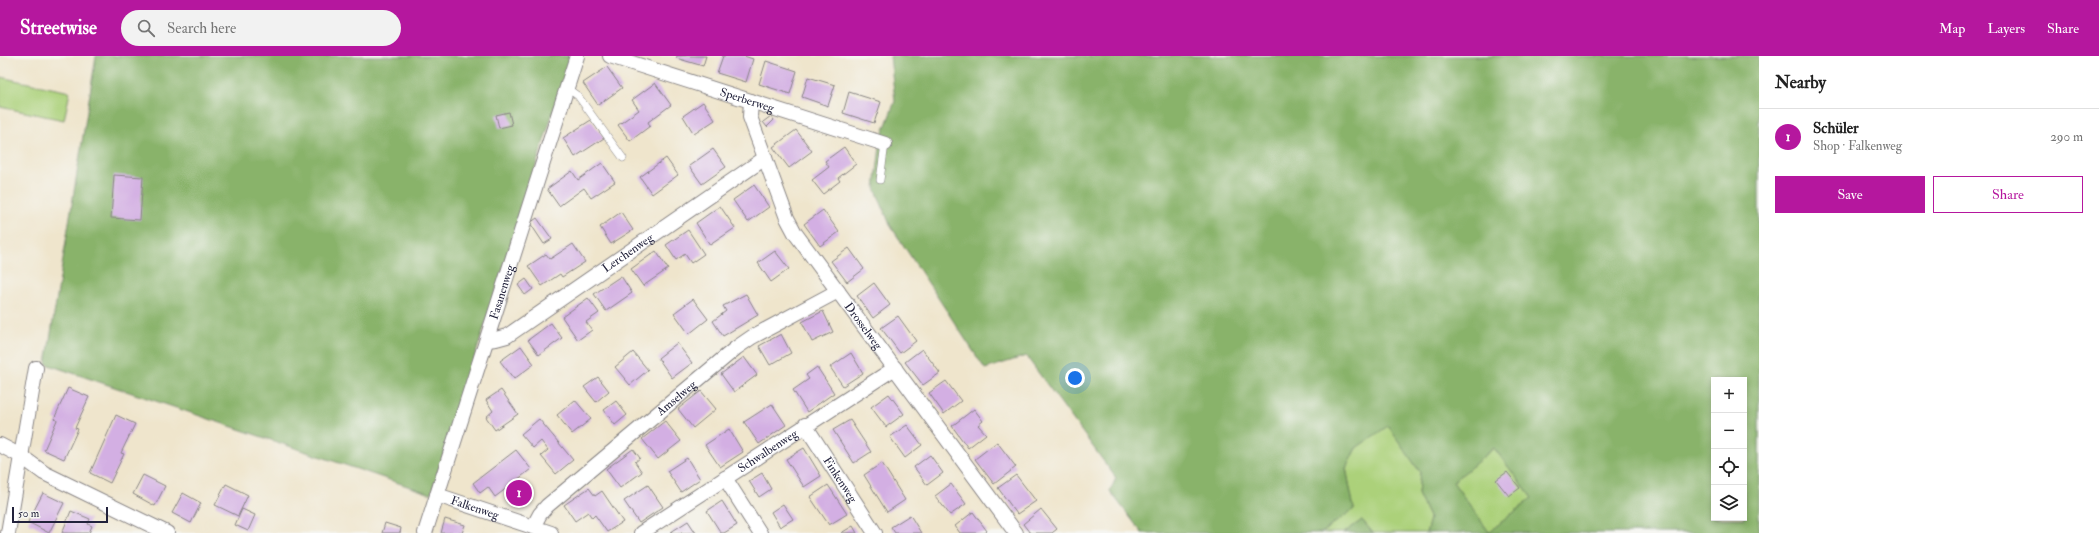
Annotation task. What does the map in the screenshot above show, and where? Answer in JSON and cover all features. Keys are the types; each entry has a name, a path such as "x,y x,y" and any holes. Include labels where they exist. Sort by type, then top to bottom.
{"street":[{"name":"Fasanenweg","path":"437,496 577,56"},
{"name":"Sperberweg","path":"610,56 884,144"},
{"name":"Drosselweg","path":"751,101 750,117 795,233 1016,533"},
{"name":"Lerchenweg","path":"487,340 496,340 507,336 765,158"},
{"name":"Amselweg","path":"533,527 540,514 547,506 736,348 838,291"},
{"path":"8,533 36,368"},
{"name":"Schwalbenweg","path":"641,533 805,425 895,368"},
{"name":"Finkenweg","path":"805,425 875,533"},
{"path":"0,445 21,456 44,473 167,533"},
{"path":"725,478 760,533"},
{"name":"Falkenweg","path":"425,533 437,496 551,533"}],"lane":[{"path":"567,88 578,96 622,158"},
{"path":"880,180 884,144"}],"green space":[{"path":"96,56 571,56 431,494 46,364"},
{"path":"890,56 1759,56 1759,533 1426,533 1430,519 1418,494 1420,472 1388,426 1356,448 1346,468 1354,509 1321,533 1142,533 1110,491 1116,478 1026,356 985,369 890,225 875,188 881,138 895,101","holes":["1494,448 1532,498 1489,532 1453,482"]},
{"path":"0,77 70,92 64,120 0,107"},
{"path":"1388,425 1420,472 1418,494 1430,519 1426,533 1373,533 1362,520 1344,533 1320,533 1354,509 1346,468 1356,448"},
{"path":"1494,448 1532,498 1489,532 1453,482"},
{"path":"1362,520 1373,533 1344,533"}],"building":[{"path":"677,56 706,56 703,66 676,58"},
{"path":"723,56 744,56 753,59 746,82 717,73"},
{"path":"766,61 797,71 790,94 759,84"},
{"path":"607,67 622,88 598,105 583,83"},
{"path":"808,77 835,85 828,106 802,97"},
{"path":"655,83 671,105 648,122 650,126 630,141 618,125 639,110 632,100"},
{"path":"849,92 881,102 874,123 843,113"},
{"path":"703,102 715,120 694,134 683,116"},
{"path":"509,112 512,125 499,128 496,115"},
{"path":"771,116 774,120 767,127 763,122"},
{"path":"591,120 604,138 575,157 563,138"},
{"path":"796,130 812,151 789,168 773,147"},
{"path":"844,147 856,164 838,178 840,181 823,194 812,180 829,167 825,161"},
{"path":"713,149 726,167 702,184 689,166"},
{"path":"666,158 678,175 652,194 640,177"},
{"path":"602,163 615,182 591,198 584,188 559,206 547,189 572,171 578,180"},
{"path":"114,175 143,177 140,220 111,218"},
{"path":"754,185 769,207 748,222 733,200"},
{"path":"720,206 735,228 710,245 696,223"},
{"path":"823,210 839,232 820,246 804,224"},
{"path":"621,212 633,230 611,244 600,227"},
{"path":"537,218 552,239 544,244 530,223"},
{"path":"688,230 704,254 691,263 685,254 676,260 666,245"},
{"path":"573,244 585,262 562,277 560,274 542,286 528,266 546,254 550,259"},
{"path":"849,248 864,269 847,282 831,261"},
{"path":"656,251 668,269 643,286 631,269"},
{"path":"775,251 789,269 771,282 758,263"},
{"path":"621,276 632,293 606,311 594,294"},
{"path":"526,279 533,289 525,295 518,285"},
{"path":"874,283 890,305 873,318 857,296"},
{"path":"746,294 758,315 723,336 713,321 726,311 723,306"},
{"path":"588,298 599,313 586,322 592,330 578,340 562,317"},
{"path":"693,299 708,319 689,334 674,313"},
{"path":"823,311 833,332 812,342 802,322"},
{"path":"898,316 916,341 900,353 881,328"},
{"path":"551,323 562,338 539,355 528,340"},
{"path":"781,334 791,353 770,365 759,346"},
{"path":"677,343 692,363 672,378 658,358"},
{"path":"521,346 534,364 514,379 500,361"},
{"path":"922,349 940,373 923,385 905,362"},
{"path":"633,352 648,370 630,385 615,367"},
{"path":"851,353 863,373 843,386 830,367"},
{"path":"744,357 757,375 734,392 721,374"},
{"path":"817,367 834,393 807,412 793,390 809,379 806,375"},
{"path":"598,377 609,391 596,402 584,387"},
{"path":"946,381 961,401 944,414 929,393"},
{"path":"68,388 89,397 75,428 78,429 64,459 44,450 57,420 54,419"},
{"path":"501,390 518,414 495,430 486,417 493,411 486,400"},
{"path":"701,391 716,409 693,428 678,409"},
{"path":"889,394 904,414 886,427 871,407"},
{"path":"575,400 591,419 572,434 557,415"},
{"path":"616,401 627,415 615,425 604,410"},
{"path":"772,404 786,425 759,444 744,422"},
{"path":"974,409 983,421 978,425 986,434 968,448 952,426"},
{"path":"116,415 135,424 121,453 124,454 110,483 90,473"},
{"path":"539,419 573,460 556,474 541,456 548,450 541,441 533,448 521,434"},
{"path":"850,420 871,452 854,463 833,430"},
{"path":"665,421 681,441 658,459 642,439"},
{"path":"907,425 922,445 905,458 890,437"},
{"path":"729,429 743,452 720,467 705,445"},
{"path":"997,442 1016,467 994,484 975,459"},
{"path":"804,448 821,476 804,487 786,459"},
{"path":"633,449 640,458 635,462 642,472 620,488 606,469"},
{"path":"516,450 531,469 517,480 530,497 520,506 507,488 495,497 488,487 480,493 473,483"},
{"path":"930,455 943,473 927,485 914,467"},
{"path":"687,458 700,479 681,492 667,471"},
{"path":"882,463 905,500 887,512 864,475"},
{"path":"1507,472 1520,488 1509,496 1496,480"},
{"path":"762,473 771,489 759,497 749,481"},
{"path":"143,475 165,486 155,506 133,494"},
{"path":"1016,475 1036,501 1017,514 998,488"},
{"path":"226,484 248,495 238,516 215,505"},
{"path":"951,484 966,504 950,515 935,496"},
{"path":"648,485 663,507 639,523 624,501"},
{"path":"828,485 847,514 829,525 810,497"},
{"path":"589,488 595,496 602,491 623,522 607,532 595,515 592,518 588,512 575,521 564,505"},
{"path":"43,493 64,503 49,533 28,522"},
{"path":"183,493 201,503 191,523 172,513"},
{"path":"722,501 737,525 724,533 721,533 707,511"},
{"path":"783,504 793,519 780,527 771,512"},
{"path":"242,509 255,515 248,531 235,525"},
{"path":"1041,509 1057,529 1052,533 1030,533 1023,524"},
{"path":"71,511 90,519 88,524 92,526 89,533 62,533"},
{"path":"973,512 987,531 985,533 960,533 955,526"},
{"path":"910,515 921,533 895,533 891,527"},
{"path":"445,519 465,525 462,533 441,533"},
{"path":"688,521 696,533 671,532"},
{"path":"385,523 401,528 400,533 382,533"},
{"path":"853,526 857,533 841,533"}],"place":[{"name":"Schüler","path":"519,493"}]}
